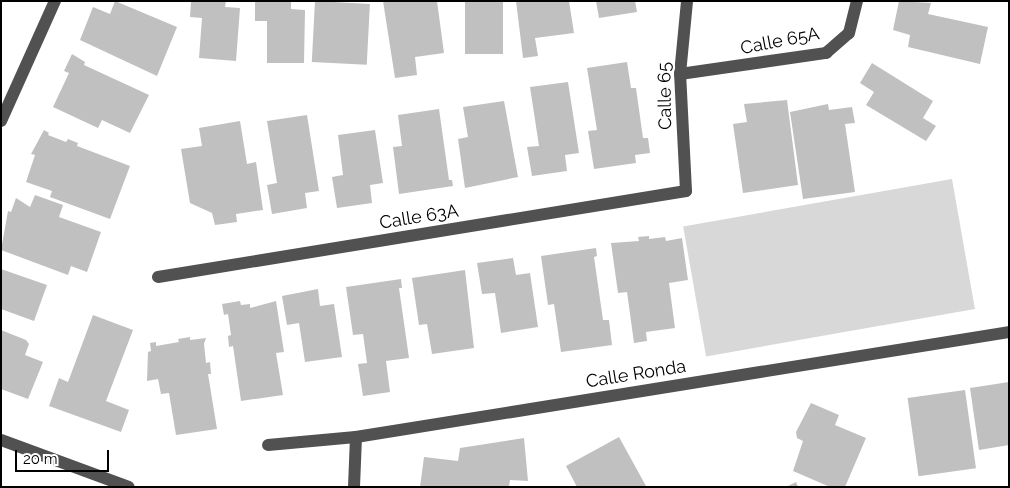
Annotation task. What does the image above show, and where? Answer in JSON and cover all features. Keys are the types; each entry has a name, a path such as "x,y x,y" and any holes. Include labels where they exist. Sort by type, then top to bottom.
{"street":[{"path":"1,121 55,1"},
{"name":"Calle 65","path":"686,191 680,74 688,1"},
{"name":"Calle 65A","path":"680,74 826,53 849,33 857,1"},
{"name":"Calle 63A","path":"158,277 686,191"},
{"name":"Calle Ronda","path":"268,445 356,437 1009,332"},
{"path":"354,487 356,437"},
{"path":"1,440 129,487"}],"shaded area":[{"path":"952,179 975,309 706,356 683,226"}],"building":[{"path":"115,1 177,27 157,76 80,40 93,7 110,14"},
{"path":"191,1 226,1 225,7 240,8 236,61 199,58 202,18 190,17"},
{"path":"255,1 291,1 291,9 305,10 304,63 267,63 267,21 255,21"},
{"path":"315,1 370,4 367,65 312,62"},
{"path":"383,1 437,1 444,53 415,57 417,75 395,78"},
{"path":"465,1 503,1 503,54 465,54"},
{"path":"516,1 569,1 574,33 535,38 538,56 523,58"},
{"path":"596,1 635,1 637,12 599,18"},
{"path":"899,1 931,3 928,14 988,27 980,64 908,47 910,35 893,30"},
{"path":"72,54 85,62 84,65 149,95 130,133 102,120 98,128 53,107 69,73 64,71"},
{"path":"627,62 631,88 636,88 643,138 648,138 650,153 635,155 636,163 594,169 588,131 597,130 587,68"},
{"path":"872,63 933,101 923,118 936,126 926,141 866,105 874,92 860,83"},
{"path":"568,82 579,153 565,155 567,171 532,176 527,147 539,146 530,87"},
{"path":"787,100 798,185 743,193 733,124 747,122 744,104"},
{"path":"504,101 518,177 465,188 458,139 468,137 463,107"},
{"path":"828,104 829,110 852,107 855,123 845,124 855,192 803,199 790,112"},
{"path":"439,109 449,180 452,180 453,186 399,194 393,147 402,146 398,115"},
{"path":"307,115 319,191 305,193 307,208 272,214 267,185 277,183 267,121"},
{"path":"240,121 247,164 256,162 263,210 236,214 237,222 215,225 212,213 190,203 181,149 202,146 199,128"},
{"path":"44,130 49,133 48,135 66,142 68,139 78,143 77,146 130,166 110,219 50,197 52,191 26,182 35,155 31,154"},
{"path":"375,130 383,183 370,185 372,203 337,208 332,177 343,175 338,135"},
{"path":"35,195 63,205 59,217 101,232 87,272 71,266 68,275 1,250 8,211 11,212 16,198 30,207"},
{"path":"649,236 649,239 665,237 666,241 682,238 688,280 669,283 675,328 646,332 647,341 634,343 627,292 618,293 611,243 639,241 638,237"},
{"path":"596,248 597,256 594,257 603,320 609,320 612,345 561,352 554,304 548,305 541,256"},
{"path":"513,258 516,275 530,273 538,327 501,333 495,293 482,294 477,263"},
{"path":"1,269 47,285 34,321 1,309"},
{"path":"465,270 474,348 432,354 427,324 419,325 412,278"},
{"path":"401,279 402,288 399,288 409,358 386,361 390,392 363,396 358,364 367,363 363,334 353,335 346,287"},
{"path":"318,289 320,306 334,304 342,357 305,362 299,323 287,325 282,296"},
{"path":"240,301 241,305 250,304 250,308 276,301 284,352 276,353 283,395 241,401 233,346 229,347 228,336 231,335 228,314 224,315 222,304"},
{"path":"93,315 133,330 106,401 129,410 121,432 49,406 59,378 68,382"},
{"path":"1,330 26,340 29,344 25,355 43,362 28,399 1,389"},
{"path":"190,337 190,340 206,338 204,344 206,363 210,362 211,374 208,374 217,429 176,435 169,393 161,394 158,379 147,381 148,352 151,351 150,343 156,342 156,346 179,342 178,339"},
{"path":"1009,382 1009,445 979,450 970,388"},
{"path":"965,390 976,468 919,476 908,398"},
{"path":"811,403 839,415 835,425 866,438 845,487 830,487 793,471 803,441 797,438 796,432"},
{"path":"619,437 646,486 577,487 566,466"},
{"path":"524,438 528,481 510,480 509,487 420,487 424,457 458,461 460,448"},
{"path":"796,482 798,487 786,487"}]}
